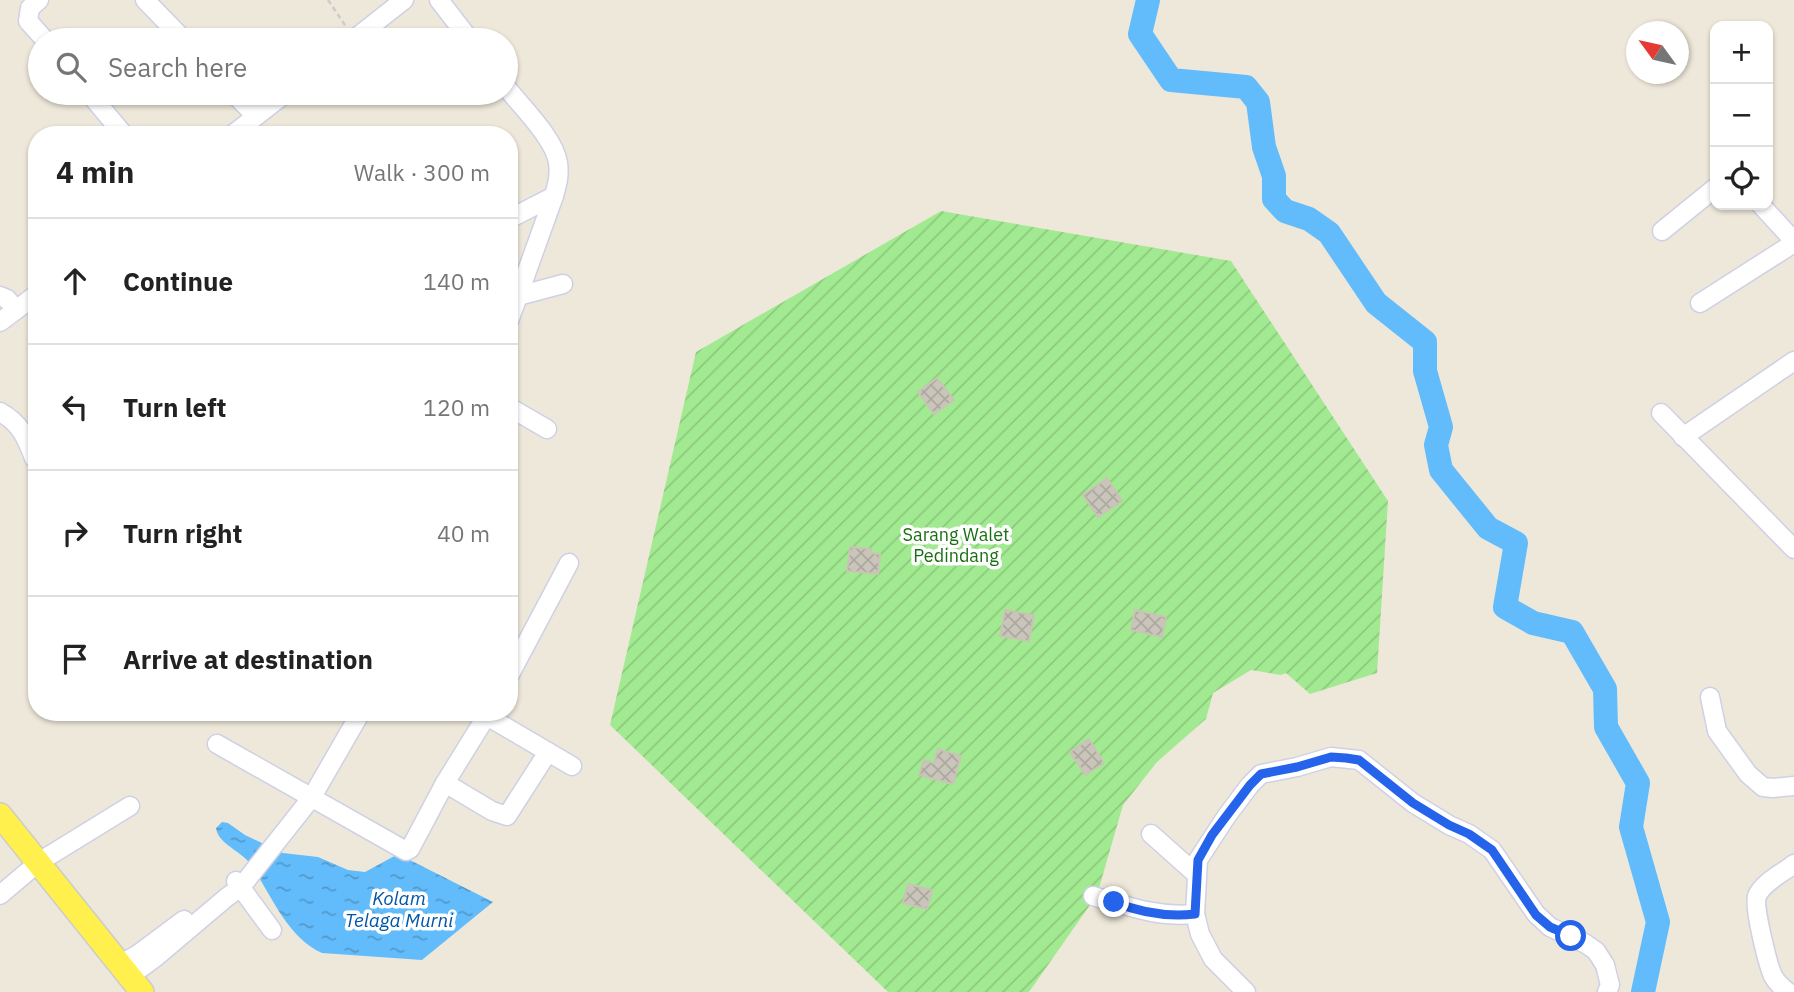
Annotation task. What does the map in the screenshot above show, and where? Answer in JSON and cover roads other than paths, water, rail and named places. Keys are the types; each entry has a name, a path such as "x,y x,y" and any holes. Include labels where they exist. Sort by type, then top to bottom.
{"main road":[{"path":"0,814 131,977"}],"street":[{"path":"34,28 28,21 30,8 39,0"},
{"path":"145,0 172,28"},
{"path":"369,28 404,0"},
{"path":"439,0 461,28"},
{"path":"518,102 555,149 559,179 518,296"},
{"path":"99,105 116,126"},
{"path":"245,105 256,116"},
{"path":"247,126 270,105"},
{"path":"1662,231 1710,192"},
{"path":"518,214 554,196"},
{"path":"1700,303 1794,242 1765,210"},
{"path":"518,296 563,284"},
{"path":"0,296 7,299 16,310"},
{"path":"0,322 28,301"},
{"path":"1683,437 1794,361"},
{"path":"0,412 14,420 28,443"},
{"path":"518,412 547,429"},
{"path":"1661,413 1794,549"},
{"path":"518,659 569,563"},
{"path":"1710,697 1717,731 1748,774 1763,787 1794,786"},
{"path":"131,977 244,880 312,797 356,721"},
{"path":"217,744 406,851 410,849 481,721"},
{"path":"497,721 572,766"},
{"path":"446,783 492,811 507,816 548,752"},
{"path":"1246,992 1213,960 1200,934 1195,914 1198,860 1212,835 1261,774 1331,757 1359,760 1413,803 1492,850 1536,915 1550,927 1596,951 1605,965 1610,985 1607,992"},
{"path":"0,895 39,862 130,806"},
{"path":"1151,834 1196,874"},
{"path":"1788,992 1778,985 1772,973 1755,909 1757,896 1763,887 1794,864"},
{"path":"244,880 272,930"},
{"path":"1093,896 1148,912 1180,916 1195,914"}],"water":[{"name":"Kolam Telaga Murni","path":"222,822 283,853 318,857 348,870 365,872 398,854 493,902 422,960 322,953 298,936 288,925 248,861 220,838 216,828"}],"waterway":[{"path":"1148,0 1140,34 1171,80 1246,87 1258,102 1264,147 1274,176 1274,199 1285,211 1309,219 1329,233 1376,303 1425,342 1425,371 1441,427 1436,445 1441,470 1488,528 1516,543 1505,607 1533,623 1572,632 1605,689 1606,727 1638,783 1631,827 1658,922 1643,992"}],"park label":[{"name":"Sarang Walet Pedindang","path":"956,544"}]}
